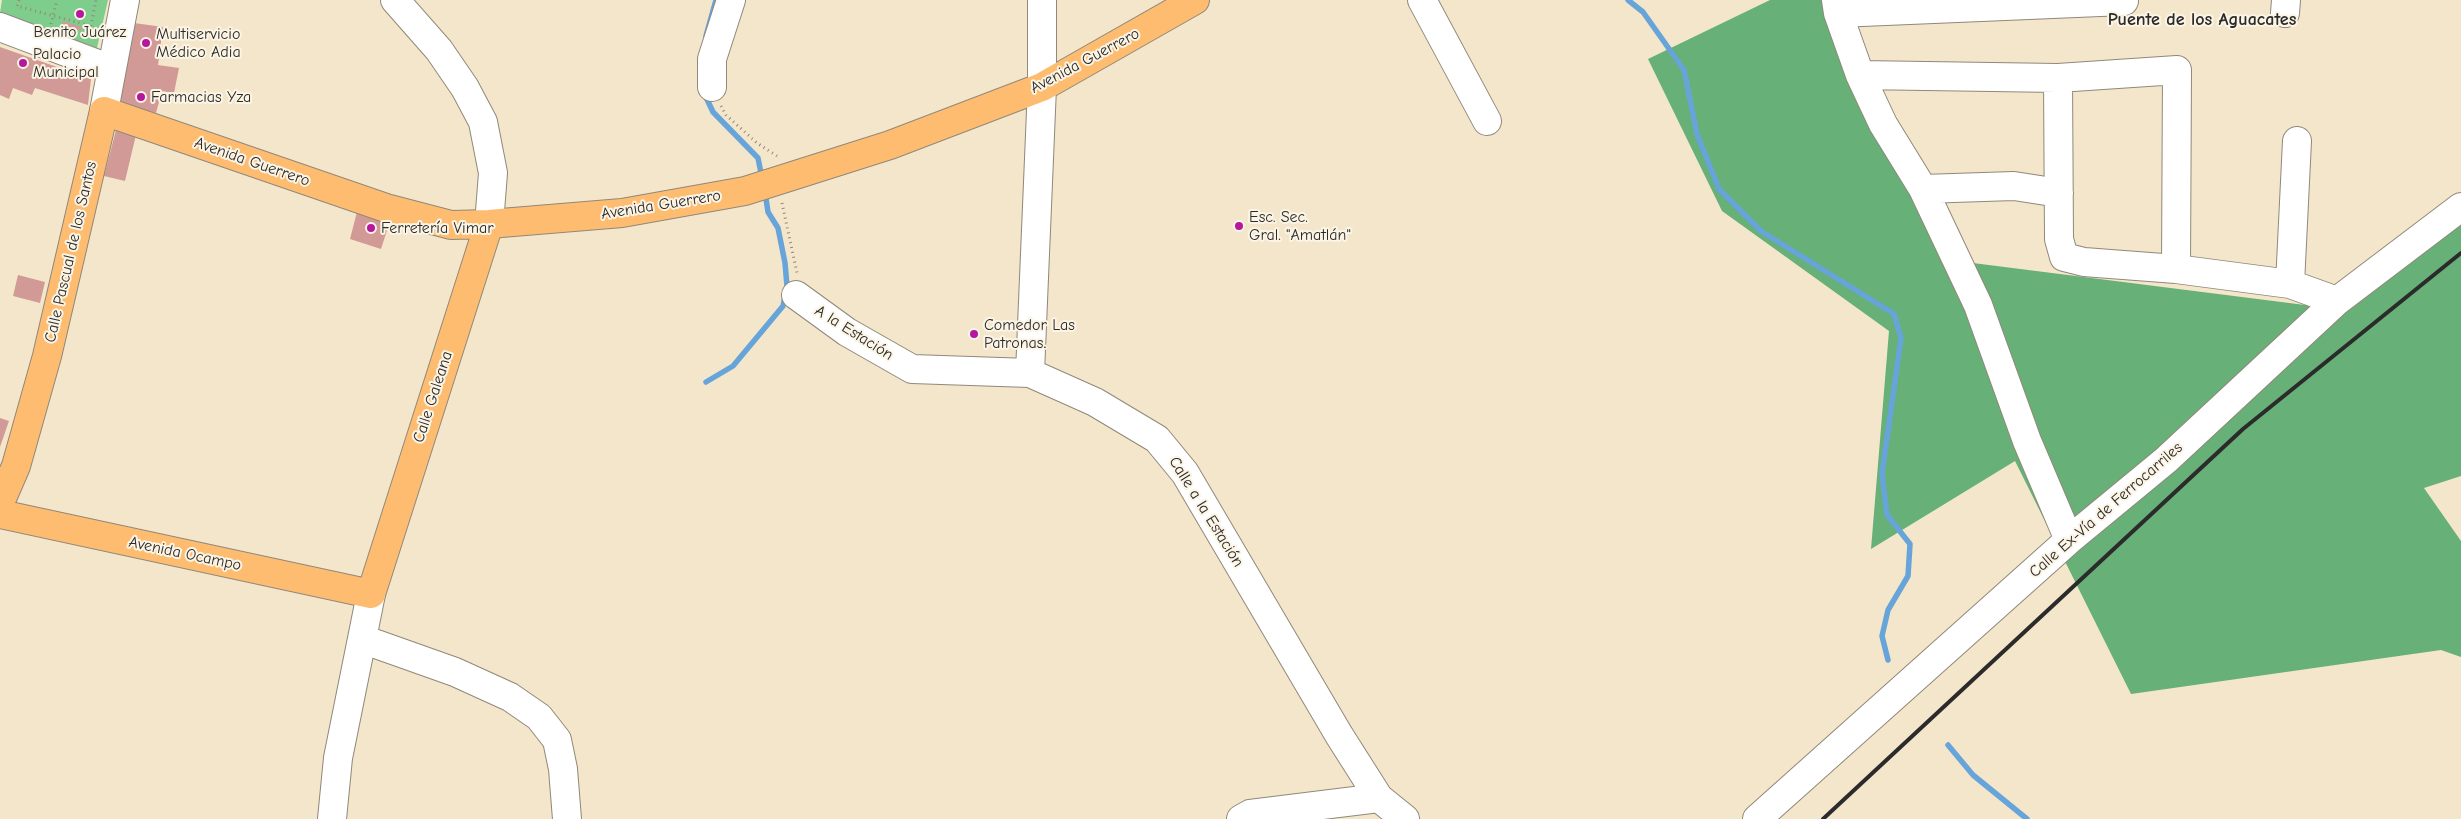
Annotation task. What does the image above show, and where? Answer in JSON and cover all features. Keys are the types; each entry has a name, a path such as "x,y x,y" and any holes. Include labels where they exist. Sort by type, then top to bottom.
{"main road":[{"name":"Avenida Guerrero","path":"104,111 386,208 451,225 488,224 622,213 745,191 890,145 1042,87 1195,0"},
{"name":"Calle Pascual de los Santos","path":"0,498 3,496 16,466 47,356 104,111"},
{"name":"Calle Galeana","path":"371,594 488,224"},
{"name":"Avenida Ocampo","path":"0,514 371,594"}],"street":[{"name":"Calle Pascual de los Santos","path":"104,111 125,0"},
{"name":"Calle Galeana","path":"395,0 439,50 465,88 483,122 493,173 488,224"},
{"path":"712,87 712,59 731,0"},
{"path":"1030,374 1042,87 1042,0"},
{"path":"1422,0 1487,121"},
{"path":"2069,540 2027,441 1978,305 1923,189 1883,124 1860,75 1837,6 2124,1"},
{"path":"0,27 111,69"},
{"path":"1860,75 2058,78 2177,70 2176,269"},
{"path":"2058,78 2059,239 2064,257 2084,262 2176,269 2290,284 2337,301"},
{"path":"2290,284 2297,141"},
{"path":"1923,189 2014,186 2059,193"},
{"name":"Calle Ex-Vía de Ferrocarriles","path":"1757,819 2069,540 2166,460 2337,301 2461,208"},
{"name":"A la Estación","path":"796,295 847,332 912,369 1030,374"},
{"name":"Calle a la Estación","path":"1030,374 1095,402 1157,439 1168,452 1185,473 1339,734 1379,798 1405,819"},
{"name":"Calle Galeana","path":"332,819 338,758 371,594"},
{"path":"362,639 463,675 510,696 539,716 557,740 563,769 567,819"},
{"path":"1241,819 1250,814 1379,798"}],"path":[{"path":"19,0 17,6 91,26 96,0"},
{"path":"712,87 726,115 757,143 805,171"},
{"path":"777,181 799,282 796,295"}],"green space":[{"path":"2,0 108,0 97,48 0,13"},
{"path":"1770,0 1839,0 1965,262 2305,305 2461,205 2461,476 2424,488 2461,541 2461,657 2441,650 2131,694 2015,461 1871,549 1889,331 1722,211 1648,59"}],"building":[{"path":"63,21 82,27 81,31 62,24"},
{"path":"134,23 163,27 158,65 179,68 174,93 162,91 156,113 120,103"},
{"name":"Palacio Municipal","path":"0,47 91,79 88,105 35,88 32,95 13,88 9,99 0,95"},
{"path":"116,130 136,135 125,181 104,176"},
{"name":"Ferretería Vimar","path":"358,208 391,218 381,249 350,239"},
{"path":"18,275 45,282 40,303 13,296"},
{"path":"0,418 9,421 0,447"}],"waterway":[{"path":"706,36 716,0"},
{"path":"1628,0 1643,12 1684,70 1697,134 1719,189 1761,231 1894,314 1901,338 1882,474 1887,515 1910,544 1908,576 1888,610 1882,636 1888,660"},
{"path":"704,93 713,112 758,158 762,178"},
{"path":"706,382 733,366 783,306 787,286 785,263 778,228 768,212 765,192"},
{"path":"1948,745 1973,775 2027,819"}],"railway":[{"path":"1823,819 2243,429 2461,253"}],"place":[{"name":"Benito Juárez","path":"80,14"},
{"name":"Multiservicio Médico Adia","path":"146,43"},
{"name":"Palacio Municipal","path":"23,63"},
{"name":"Farmacias Yza","path":"141,97"},
{"name":"Esc. Sec. Gral. \"Amatlán\"","path":"1239,226"},
{"name":"Ferretería Vimar","path":"371,228"},
{"name":"Comedor Las Patronas.","path":"974,334"}],"district":[{"name":"Puente de los Aguacates","path":"2202,20"}]}
